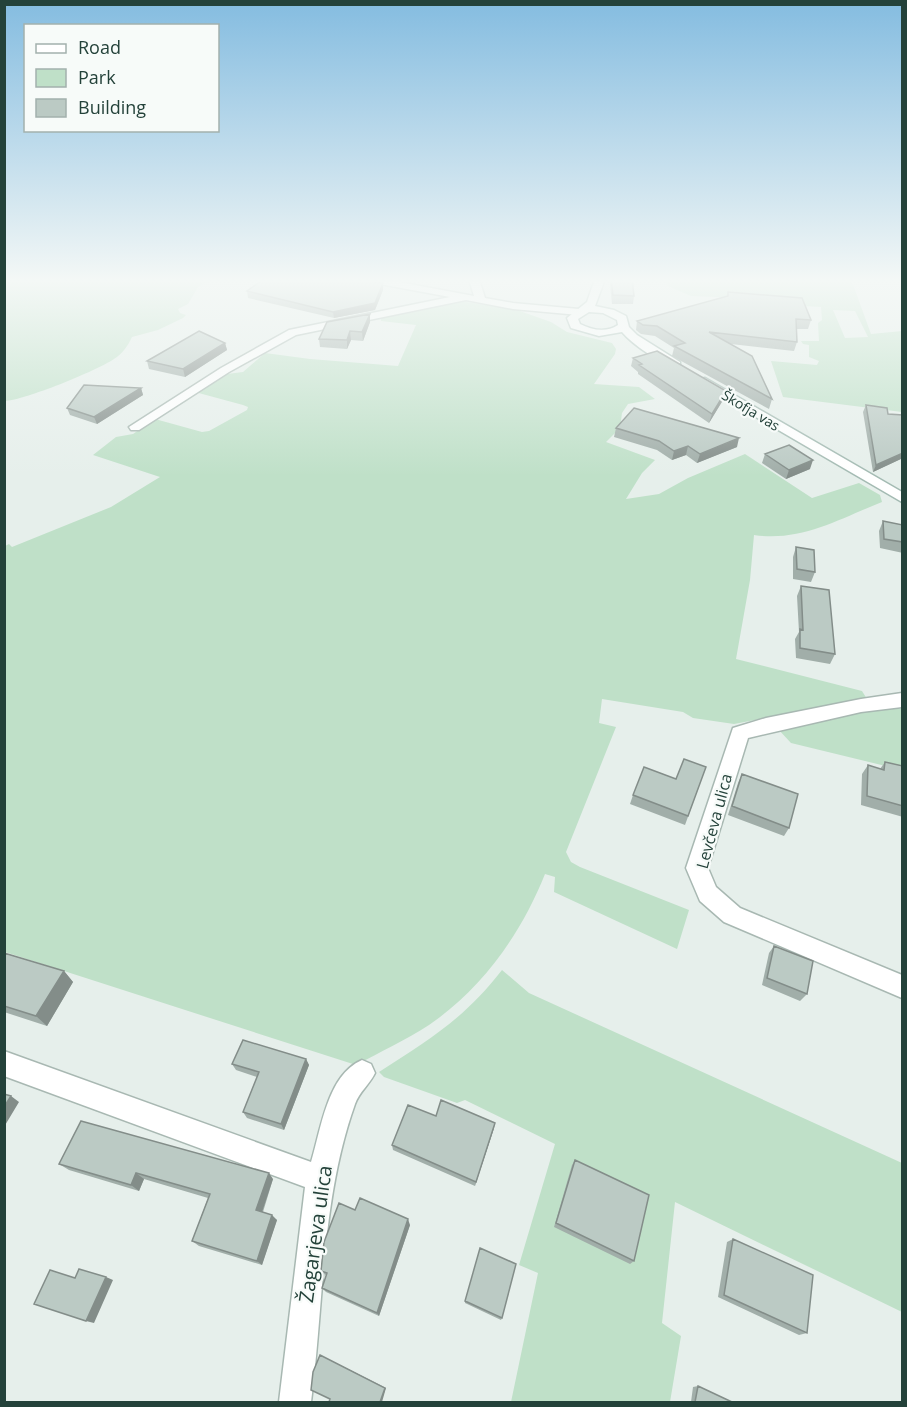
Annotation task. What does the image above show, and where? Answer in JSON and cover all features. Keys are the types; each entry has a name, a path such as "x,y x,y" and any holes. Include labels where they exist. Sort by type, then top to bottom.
{"street":[{"path":"135,427 225,370 270,345"},
{"path":"635,345 660,355"},
{"name":"Škofja vas","path":"645,345 903,498"},
{"name":"Levčeva ulica","path":"903,700 865,704 793,720 757,725 740,733 697,868 708,894 732,915 903,986"},
{"path":"4,1063 320,1179"},
{"name":"Žagarjeva ulica","path":"295,1402 320,1179 345,1094 362,1073"}],"green space":[{"path":"5,345 128,345 120,355 92,370 28,396 5,401"},
{"path":"407,345 613,345 616,349 615,354 594,384 639,387 655,399 628,404 622,413 620,428 606,442 655,460 642,473 626,499 659,494 688,478 745,454 812,498 859,483 880,495 882,502 820,528 788,535 754,535 750,580 736,659 862,691 867,699 734,724 693,718 683,712 602,699 599,723 616,727 566,852 571,862 580,867 689,910 677,949 554,892 555,877 545,874 512,939 466,995 429,1025 356,1065 5,952 5,546 9,544 12,547 111,507 160,477 93,455 116,437 133,434 155,419 202,432 209,431 247,410 248,407 243,405 195,392 227,374 243,372 265,353 398,366"},
{"path":"807,345 902,345 902,412 783,397 771,361 817,365 819,361 809,357 809,345"},
{"path":"863,709 902,709 902,770 791,743 778,729"},
{"path":"502,970 529,993 902,1163 902,1312 675,1202 662,1323 681,1336 670,1402 511,1402 538,1273 519,1265 555,1144 465,1100 457,1103 384,1077 379,1072 460,1015"}],"building":[{"path":"175,345 222,345 183,369 147,361"},
{"path":"732,345 752,356 772,399 674,346"},
{"path":"657,351 726,391 712,414 639,365 642,364 633,358"},
{"path":"84,385 141,388 94,417 67,408"},
{"path":"866,405 887,408 888,414 903,415 903,453 876,465"},
{"path":"634,408 739,438 700,454 688,446 674,451 659,441 616,428"},
{"path":"789,445 813,460 789,470 765,454"},
{"path":"883,521 903,525 903,542 884,539"},
{"path":"796,547 814,550 815,572 797,569"},
{"path":"801,586 829,590 835,654 800,648 800,629 803,630"},
{"path":"684,759 706,767 688,816 633,795 644,767 676,779"},
{"path":"885,762 903,766 903,806 867,796 868,765 884,770"},
{"path":"742,774 798,794 789,828 732,806"},
{"path":"774,946 813,961 807,994 767,978"},
{"path":"4,953 64,971 36,1016 4,1006"},
{"path":"243,1040 306,1059 281,1124 243,1112 259,1072 232,1064"},
{"path":"4,1094 11,1096 4,1107"},
{"path":"441,1100 495,1123 476,1182 392,1145 408,1105 436,1116"},
{"path":"81,1121 269,1173 256,1210 272,1215 257,1261 192,1241 210,1194 136,1173 131,1185 59,1164"},
{"path":"575,1160 649,1195 634,1261 556,1223"},
{"path":"360,1198 408,1219 377,1313 322,1288 327,1273 321,1271 324,1242 339,1203 355,1210"},
{"path":"733,1239 813,1275 807,1333 724,1295"},
{"path":"480,1248 516,1264 502,1318 465,1301"},
{"path":"79,1269 106,1277 86,1321 34,1304 50,1270 75,1278"},
{"path":"320,1355 385,1388 380,1402 329,1402 330,1399 311,1390 313,1372"},
{"path":"698,1386 732,1402 695,1402"}]}
